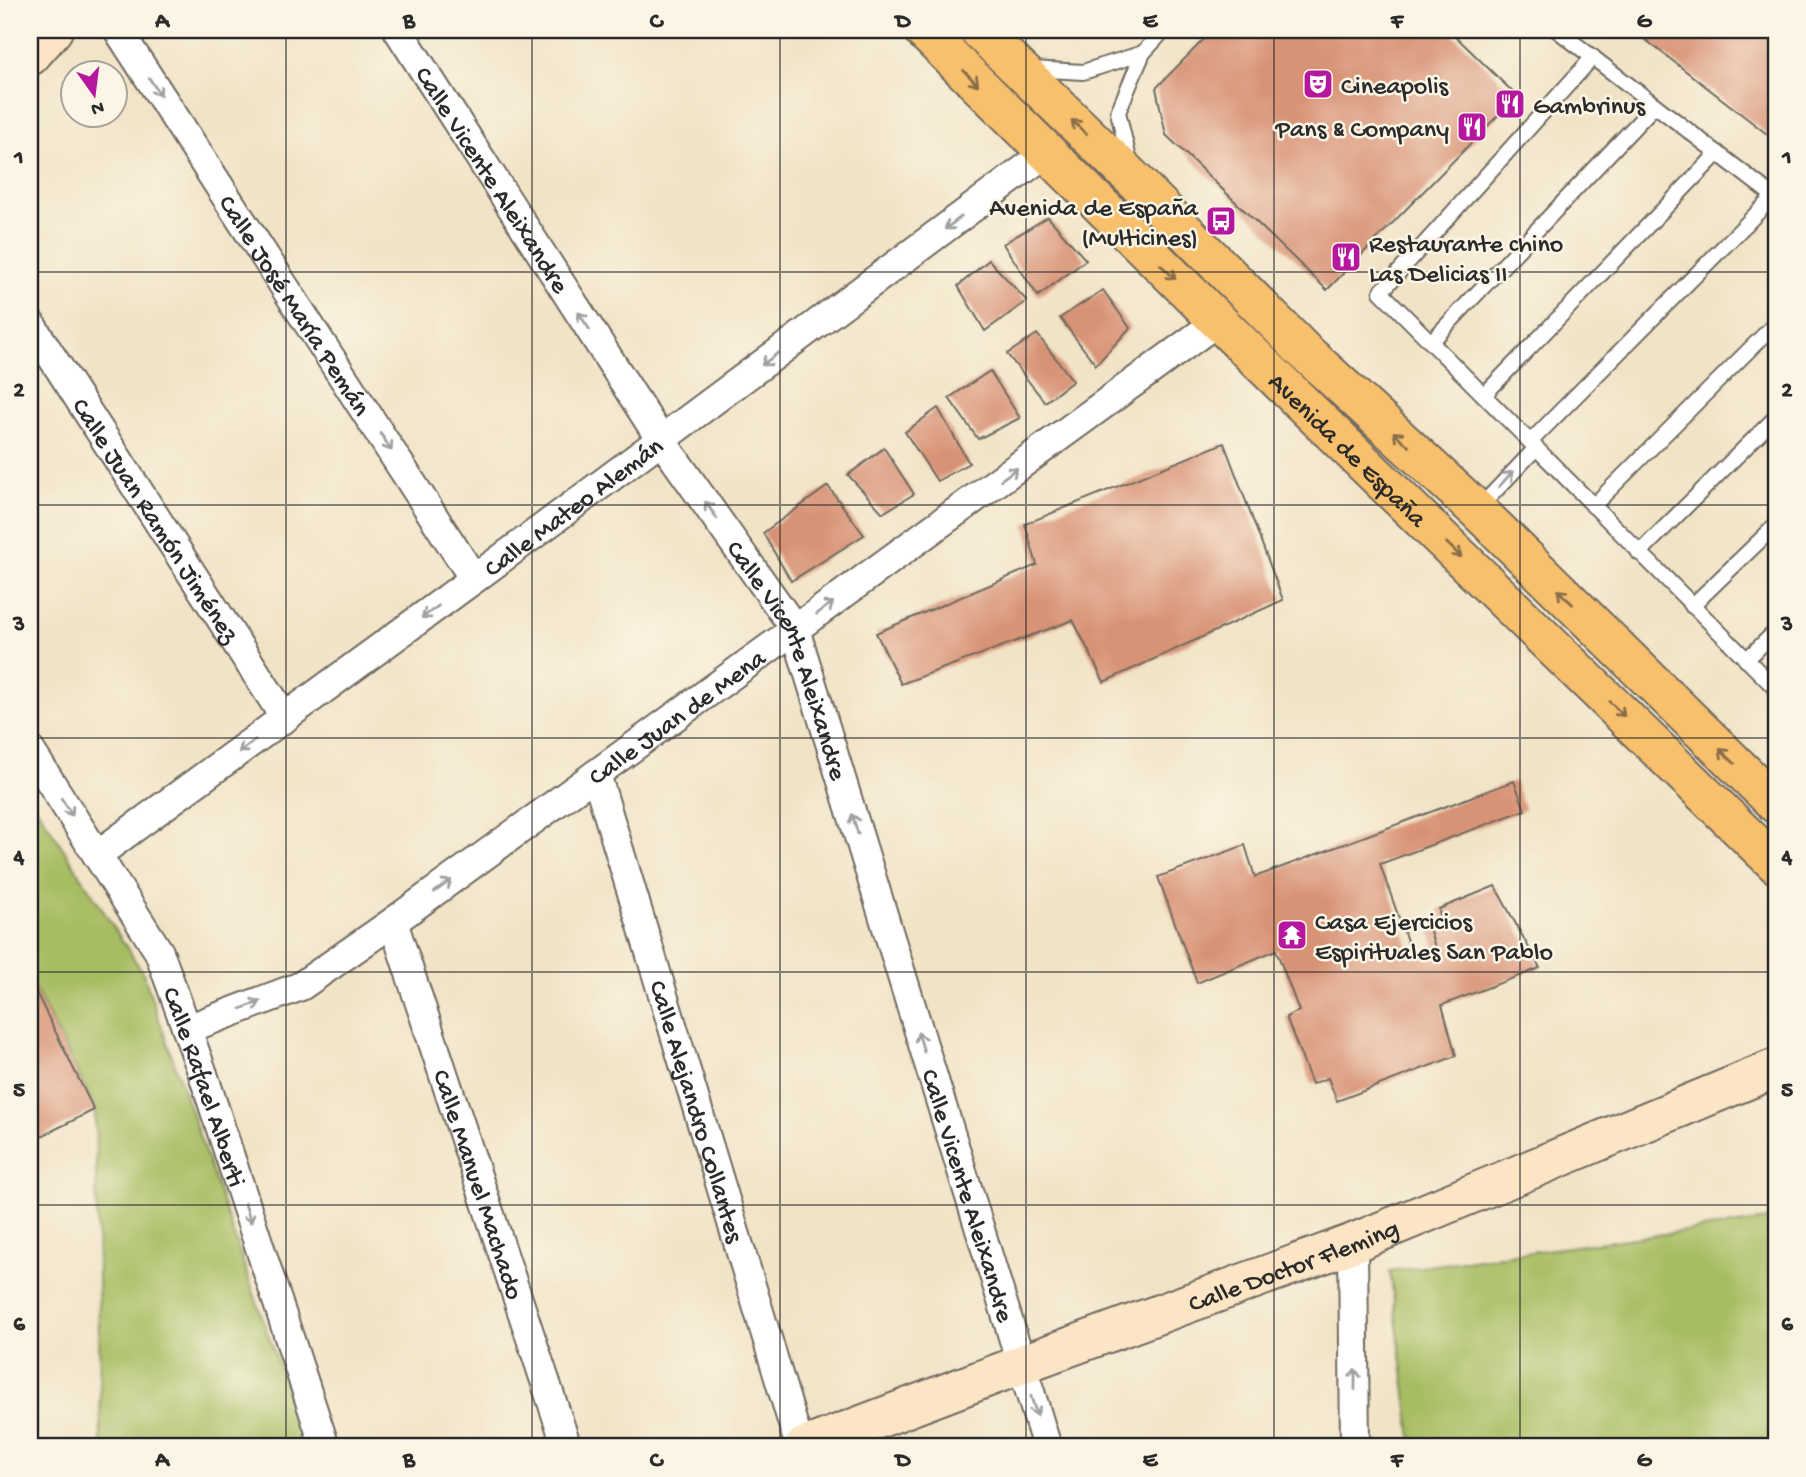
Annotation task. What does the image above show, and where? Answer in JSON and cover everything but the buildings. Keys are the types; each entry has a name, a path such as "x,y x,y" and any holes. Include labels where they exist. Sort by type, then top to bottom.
{"main road":[{"path":"30,56 52,30"},
{"name":"Avenida de España","path":"923,30 1776,864"},
{"name":"Avenida de España","path":"979,30 1133,178 1303,349 1477,510 1776,804"},
{"name":"Calle Doctor Fleming","path":"802,1447 1353,1243 1776,1068"}],"street":[{"name":"Calle José María Pemán","path":"118,30 474,579"},
{"name":"Calle Vicente Aleixandre","path":"398,30 661,440 795,629 1047,1447"},
{"name":"Calle Mateo Alemán","path":"97,855 474,579 1046,153"},
{"name":"Calle Juan de Mena","path":"187,1029 301,986 393,922 1218,321"},
{"name":"Calle Juan Ramón Jiménez","path":"30,323 285,718"},
{"name":"Calle Rafael Alberti","path":"30,750 159,951 325,1447"},
{"name":"Calle Alejandro Collantes","path":"596,774 802,1447"},
{"name":"Calle Manuel Machado","path":"393,922 567,1447"},
{"path":"1353,1243 1355,1447"}],"lane":[{"path":"1133,178 1118,112 1143,53 1164,30"},
{"path":"1477,510 1533,445 1775,197 1557,30"},
{"path":"1018,68 1083,72 1143,53"},
{"path":"1593,58 1381,292 1776,689"},
{"path":"1431,342 1655,105"},
{"path":"1484,395 1718,153"},
{"path":"1593,506 1776,323"},
{"path":"1639,553 1776,417"},
{"path":"1692,606 1776,525"},
{"path":"1746,660 1776,631"}],"green space":[{"path":"30,797 143,973 307,1447 101,1447 95,1107 30,979"},
{"path":"1776,1219 1776,1447 1413,1447 1390,1271"}],"place":[{"name":"Cineapolis","path":"1318,84"},
{"name":"Gambrinus","path":"1510,104"},
{"name":"Pans & Company","path":"1472,127"},
{"name":"Avenida de España (Multicines)","path":"1221,221"},
{"name":"Restaurante chino Las Delicias II","path":"1346,257"},
{"name":"Casa Ejercicios Espirituales San Pablo","path":"1292,935"}]}
